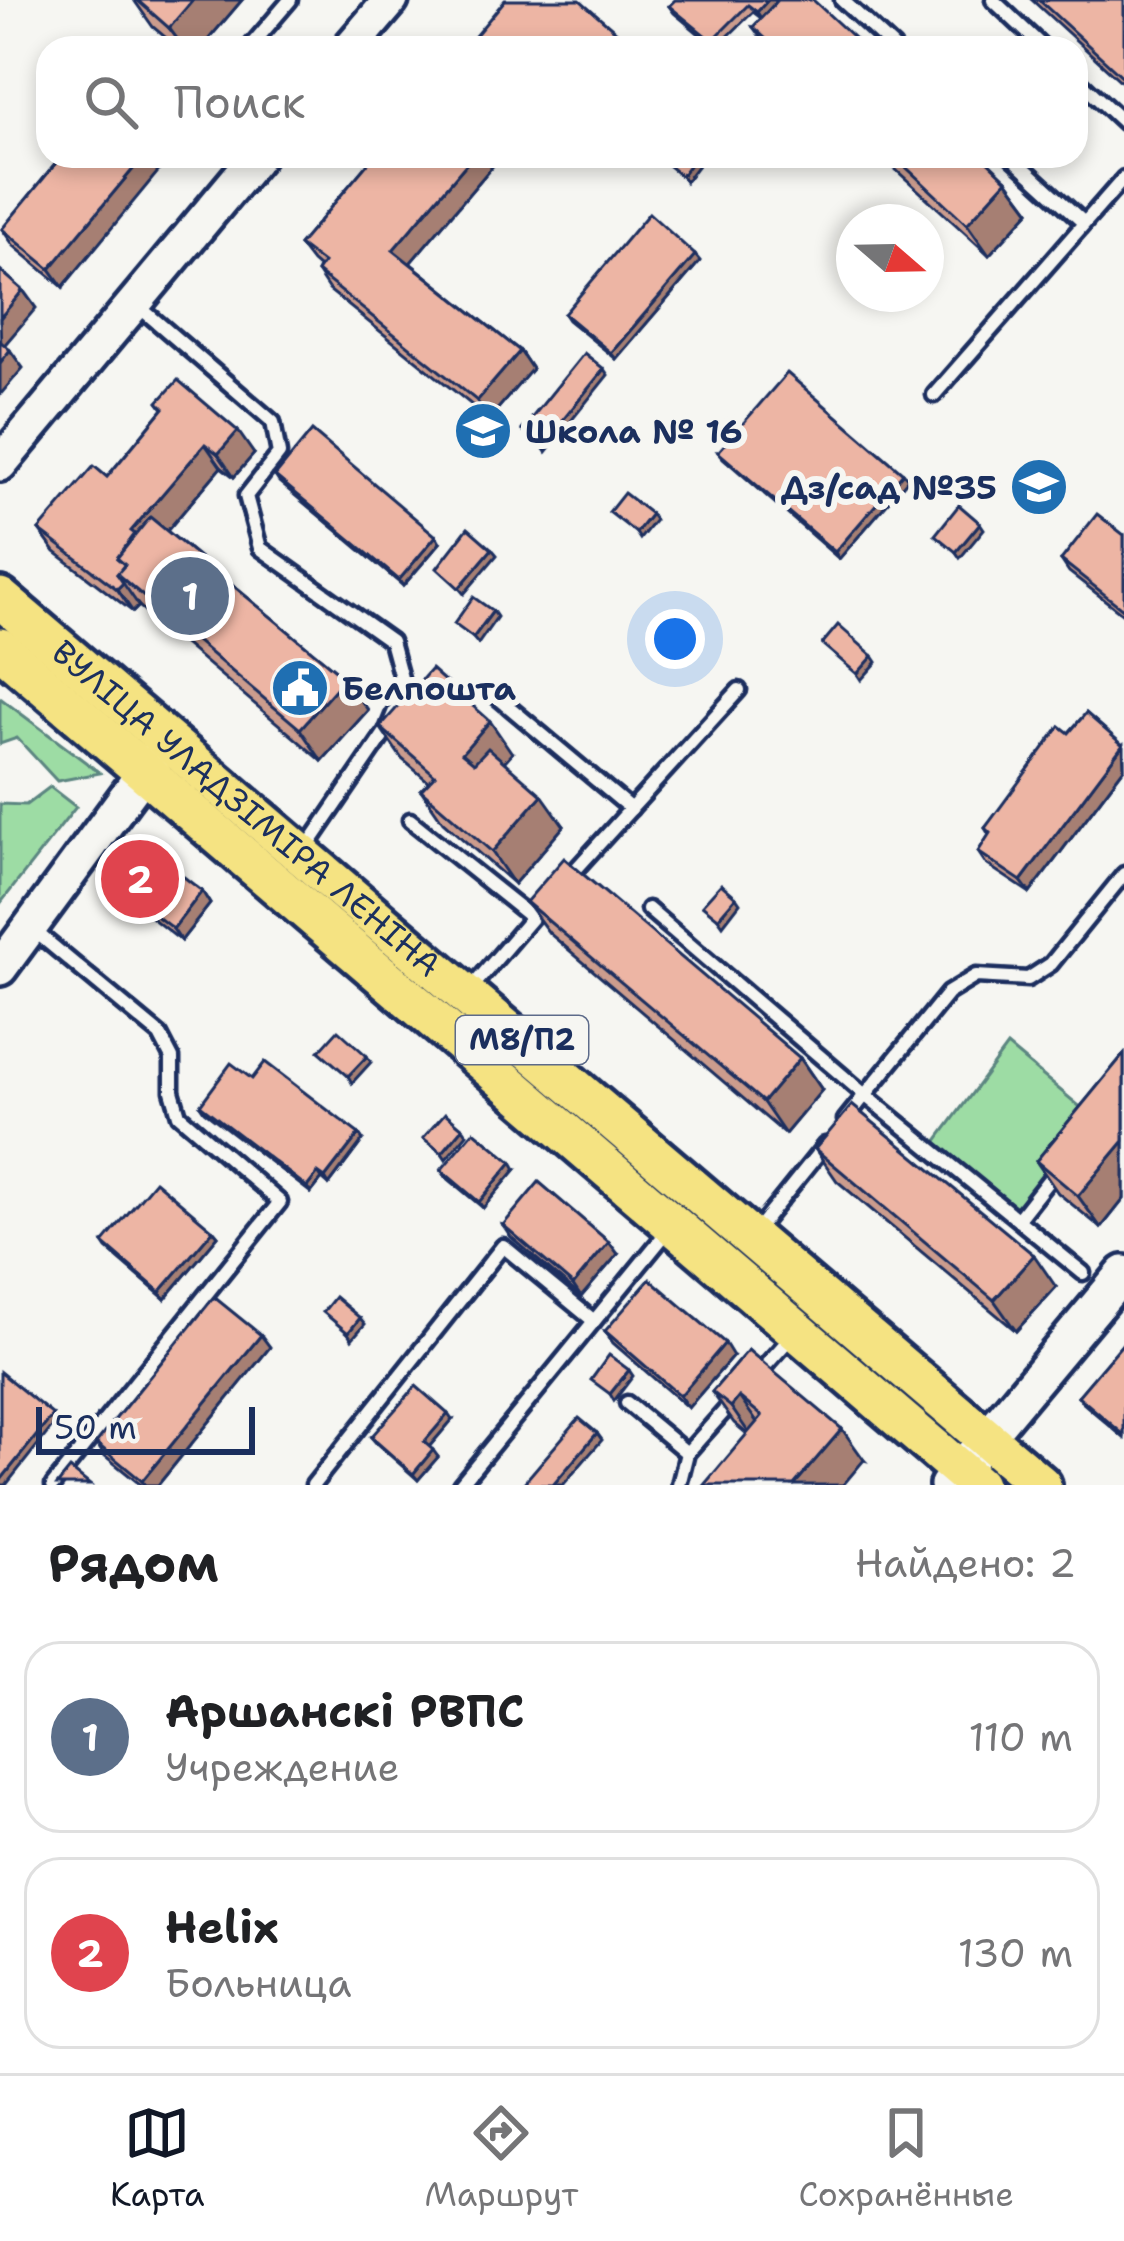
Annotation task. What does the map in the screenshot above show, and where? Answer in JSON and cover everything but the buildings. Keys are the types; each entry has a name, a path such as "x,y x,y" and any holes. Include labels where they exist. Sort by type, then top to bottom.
{"main road":[{"name":"ВУЛІЦА УЛАДЗІМІРА ЛЕНІНА","path":"0,598 156,756 685,1208 751,1238 1041,1485"},
{"name":"ВУЛІЦА УЛАДЗІМІРА ЛЕНІНА","path":"0,648 303,854 468,993 685,1208 797,1330 961,1480"}],"street":[{"path":"360,36 391,0"},
{"path":"0,464 243,168"},
{"path":"0,968 156,756"},
{"path":"961,1480 986,1437 1124,1273"}],"lane":[{"path":"258,36 290,0"},
{"path":"842,0 881,36"},
{"path":"993,0 1031,36"},
{"path":"1088,89 1124,123"},
{"path":"1024,168 1084,224"},
{"path":"934,395 1124,178"},
{"path":"135,303 273,422 278,454 246,496 260,548 391,641 404,689 387,730 303,854"},
{"path":"468,993 531,917 740,690"},
{"path":"496,696 631,809"},
{"path":"410,820 531,917"},
{"path":"751,1238 948,993 976,976 1028,980 1051,964 1124,874"},
{"path":"648,909 1082,1273"},
{"path":"30,927 160,1035 172,1058 172,1091 179,1115 280,1202 53,1485"},
{"path":"1018,1219 1067,1157"},
{"path":"460,1485 685,1208"},
{"path":"313,1485 503,1246 594,1321"},
{"path":"679,1485 687,1453 797,1330"},
{"path":"627,1403 687,1453"}],"green space":[{"path":"0,698 100,773 57,781 17,738 0,744"},
{"path":"50,787 76,807 0,904 0,804 26,805"},
{"path":"1007,1046 1096,1120 1021,1215 936,1142"}],"place":[{"name":"Школа № 16","path":"483,431"},
{"name":"Дз/сад №35","path":"1039,487"},
{"name":"Аршанскі РВПС","path":"190,596"},
{"name":"Белпошта","path":"300,688"},
{"name":"Helix","path":"140,879"}]}
